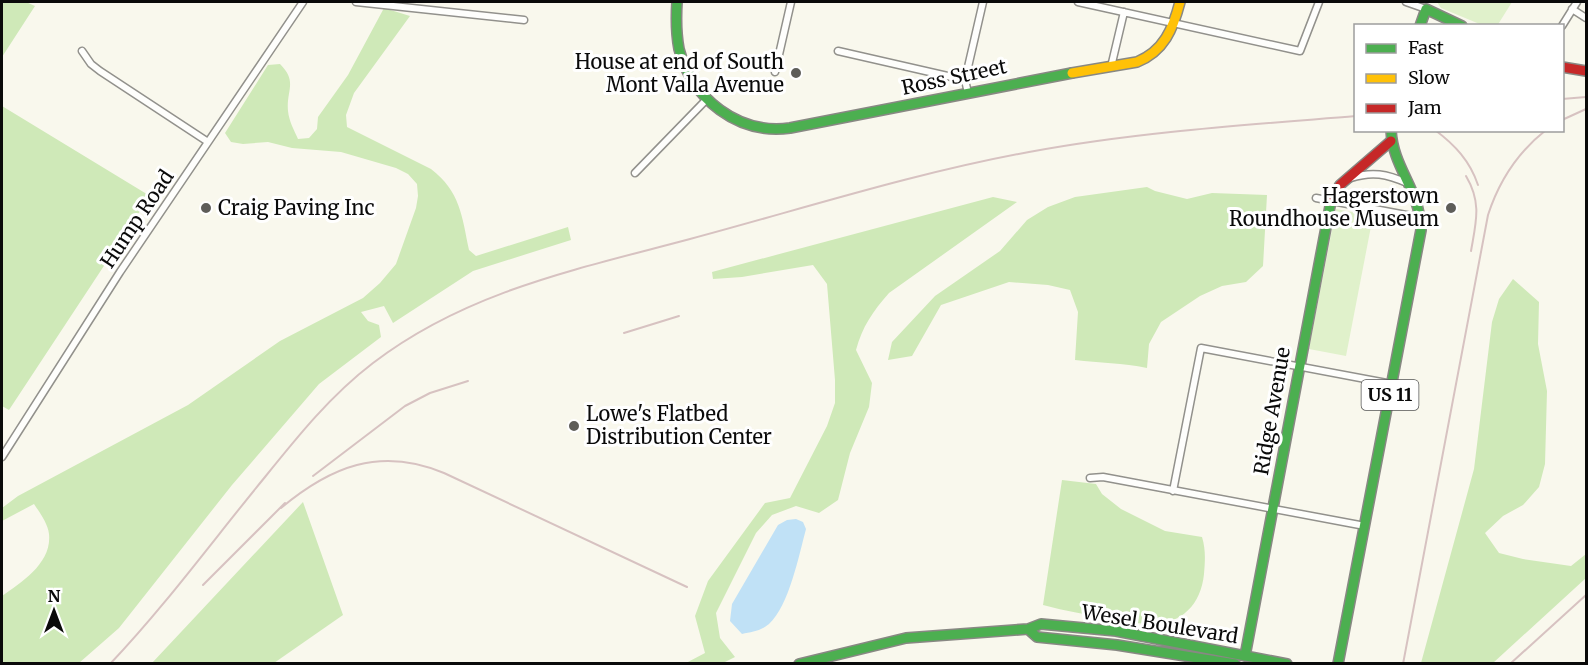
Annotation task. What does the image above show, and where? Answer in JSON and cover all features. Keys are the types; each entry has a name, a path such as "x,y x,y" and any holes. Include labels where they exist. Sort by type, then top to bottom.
{"main road":[{"path":"677,2 675,27 679,53 690,78 706,100"},
{"name":"Ross Street","path":"706,100 722,112 741,121 774,129 807,126 1137,62 1151,55 1165,43 1175,23 1180,2"},
{"path":"1421,24 1428,5 1459,24"},
{"path":"1564,67 1587,71"},
{"name":"US 11","path":"1338,663 1422,218 1421,208 1393,152 1391,132"},
{"name":"Ridge Avenue","path":"1245,656 1330,201 1334,192 1361,165 1391,141"},
{"name":"Wesel Boulevard","path":"799,663 906,638 1028,629 1041,624 1116,632 1287,663"},
{"name":"Wesel Boulevard","path":"1028,629 1037,637 1117,645 1235,663"}],"street":[{"name":"Hump Road","path":"2,457 120,272 303,2"},
{"path":"356,2 524,20"},
{"path":"776,72 791,2"},
{"path":"968,93 965,80 983,2"},
{"path":"1078,2 1300,51 1318,2"},
{"path":"1406,2 1428,5"},
{"path":"1563,24 1577,2"},
{"path":"1572,9 1587,18"},
{"path":"1112,67 1124,12"},
{"path":"82,51 91,64 100,71 208,142"},
{"path":"838,51 965,80"},
{"path":"635,173 706,100"},
{"path":"1348,179 1364,174 1383,174 1410,184"},
{"path":"1316,198 1422,218"},
{"path":"1173,491 1201,348 1392,384"},
{"path":"1090,478 1103,477 1365,526"}],"green space":[{"path":"2,2 26,2 35,6 2,57"},
{"path":"1437,2 1512,2 1498,24 1480,24 1441,8"},
{"path":"384,8 410,16 354,93 346,115 347,127 431,169 441,177 454,195 462,215 469,250 476,256 568,227 571,240 473,271 393,323 384,306 361,312 368,321 379,325 381,337 319,384 232,485 119,628 79,663 2,663 2,596 41,563 49,544 49,534 34,504 2,521 2,508 18,496 188,405 280,341 363,298 396,264 418,196 417,184 408,174 396,168 341,152 292,148 268,142 243,144 231,142 225,133 268,65 280,64 290,81 289,118 298,139 309,138 317,129 318,117 348,75"},
{"path":"2,106 150,196 9,410 2,406"},
{"path":"1147,187 1187,199 1212,193 1267,195 1263,266 1246,282 1222,286 1200,296 1161,322 1149,344 1147,368 1075,360 1078,312 1070,290 1048,285 1009,282 941,305 912,356 888,360 892,342 935,296 1000,251 1027,220 1048,207 1075,197"},
{"path":"993,197 1017,202 889,293 861,334 856,350 872,383 869,407 850,453 838,500 819,513 796,506 772,515 756,533 716,613 720,638 735,657 723,663 686,663 705,653 695,616 708,581 765,503 790,498 827,426 835,403 827,284 813,265 742,277 713,279 712,272"},
{"path":"1336,209 1373,216 1346,356 1309,349"},
{"path":"1513,279 1539,302 1538,344 1547,391 1545,464 1539,487 1523,505 1503,516 1485,533 1499,553 1523,559 1571,566 1586,554 1586,578 1493,663 1421,663 1474,469 1492,322 1499,299"},
{"path":"1062,480 1096,484 1102,494 1121,509 1165,531 1202,537 1205,556 1204,574 1199,595 1194,604 1180,617 1171,621 1144,624 1043,605"},
{"path":"303,502 343,615 274,663 152,663"}],"water":[{"path":"796,519 803,522 806,529 788,593 769,624 756,631 742,634 730,621 732,604 778,525 787,520"}],"railway":[{"path":"1564,99 1586,97"},
{"path":"1564,119 1586,109"},
{"path":"110,664 131,642 329,402 373,363 409,338 446,317 485,300 565,272 943,170 1029,152 1151,134 1354,116"},
{"path":"1437,132 1461,154 1471,168 1478,185"},
{"path":"1403,664 1488,215 1498,190 1511,168 1544,132"},
{"path":"1466,176 1476,204 1476,222 1471,251"},
{"path":"624,333 679,316"},
{"path":"313,476 405,406 430,393 468,381"},
{"path":"281,508 318,481 357,465 377,461 398,461 421,465 444,473 687,587"},
{"path":"203,585 285,503"},
{"path":"1510,664 1586,595"}],"traffic: fast":[{"path":"677,2 677,37 685,67 706,98 735,119 753,126 771,129 790,128 1072,73"},
{"path":"1421,24 1426,9 1458,24"},
{"path":"1338,664 1421,230 1420,216 1412,191 1396,156 1391,132"},
{"path":"1245,656 1331,201"},
{"path":"799,664 906,638 1028,629 1041,624 1116,631 1287,664"},
{"path":"1028,629 1037,637 1117,645 1235,664"}],"traffic: slow":[{"path":"1072,73 1137,62 1154,52 1166,38 1180,2"}],"traffic: jam":[{"path":"1564,67 1586,71"},
{"path":"1331,201 1340,185 1391,141"}],"place":[{"name":"House at end of South Mont Valla Avenue","path":"796,73"},
{"name":"Craig Paving Inc","path":"206,208"},
{"name":"Hagerstown Roundhouse Museum","path":"1451,208"},
{"name":"Lowe's Flatbed Distribution Center","path":"574,426"}]}
